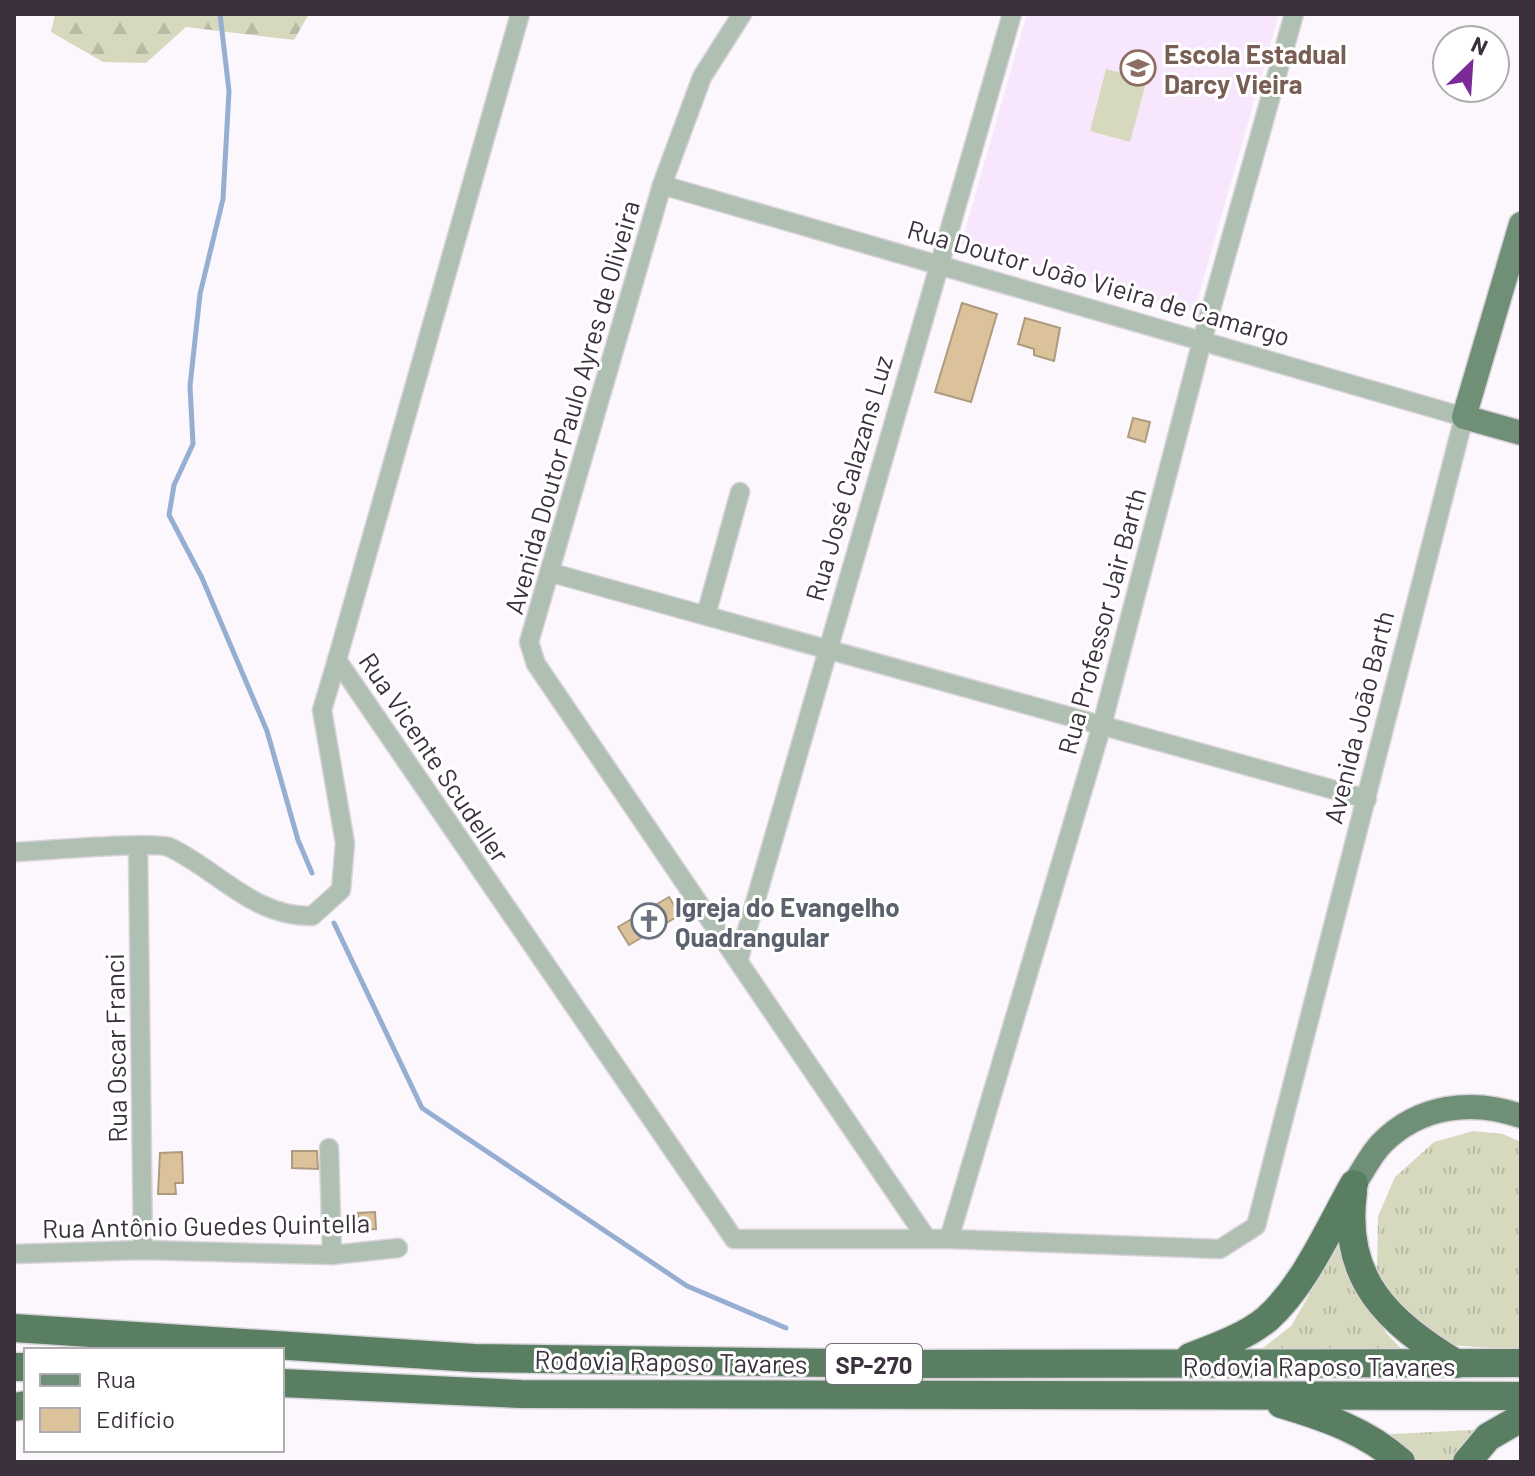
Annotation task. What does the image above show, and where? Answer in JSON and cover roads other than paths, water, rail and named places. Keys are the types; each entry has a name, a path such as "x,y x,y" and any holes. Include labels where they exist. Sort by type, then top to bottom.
{"highway":[{"path":"1354,1184 1349,1221 1359,1271 1383,1310 1420,1342 1458,1365"},
{"path":"1169,1365 1228,1343 1267,1319 1294,1286 1354,1184"},
{"name":"Rodovia Raposo Tavares","path":"14,1328 474,1358 1169,1365 1521,1363"},
{"name":"Rodovia Raposo Tavares","path":"284,1383 521,1394 1521,1396"},
{"path":"1253,1395 1333,1420 1379,1443 1401,1462"},
{"path":"1467,1462 1488,1437 1521,1418"}],"main road":[{"name":"Avenida João Barth","path":"1464,417 1521,224"},
{"name":"Rua Doutor João Vieira de Camargo","path":"1464,417 1521,433"},
{"path":"1354,1184 1381,1144 1416,1116 1460,1105 1521,1116"}],"street":[{"name":"Rua Vicente Scudeller","path":"520,14 337,660 734,1239 927,1239"},
{"name":"Avenida Doutor Paulo Ayres de Oliveira","path":"742,14 702,77 662,185 552,573 529,642 536,664 739,958 927,1239"},
{"name":"Rua José Calazans Luz","path":"739,958 825,649 1012,14"},
{"name":"Rua Professor Jair Barth","path":"949,1239 1102,725 1202,341 1294,14"},
{"name":"Rua Doutor João Vieira de Camargo","path":"662,185 1464,417"},
{"name":"Avenida João Barth","path":"949,1239 1220,1249 1256,1226 1464,417"},
{"path":"706,615 740,492"},
{"path":"552,573 1367,799"},
{"path":"14,852 166,845 246,897 288,917 312,916 329,904 341,890 345,843 322,710 337,660"},
{"name":"Rua Oscar Franci","path":"138,846 143,1250"},
{"path":"329,1148 332,1255"},
{"path":"927,1239 949,1239"},
{"name":"Rua Antônio Guedes Quintella","path":"14,1254 143,1250 332,1255 398,1248"}],"waterway":[{"path":"220,14 229,91 223,199 200,294 190,386 193,444 174,485 169,515 202,578 267,731 298,840 312,873"},
{"path":"334,923 422,1108 687,1286 786,1328"}],"place":[{"name":"Escola Estadual Darcy Vieira","path":"1138,68"},
{"name":"Igreja do Evangelho Quadrangular","path":"649,921"}]}
